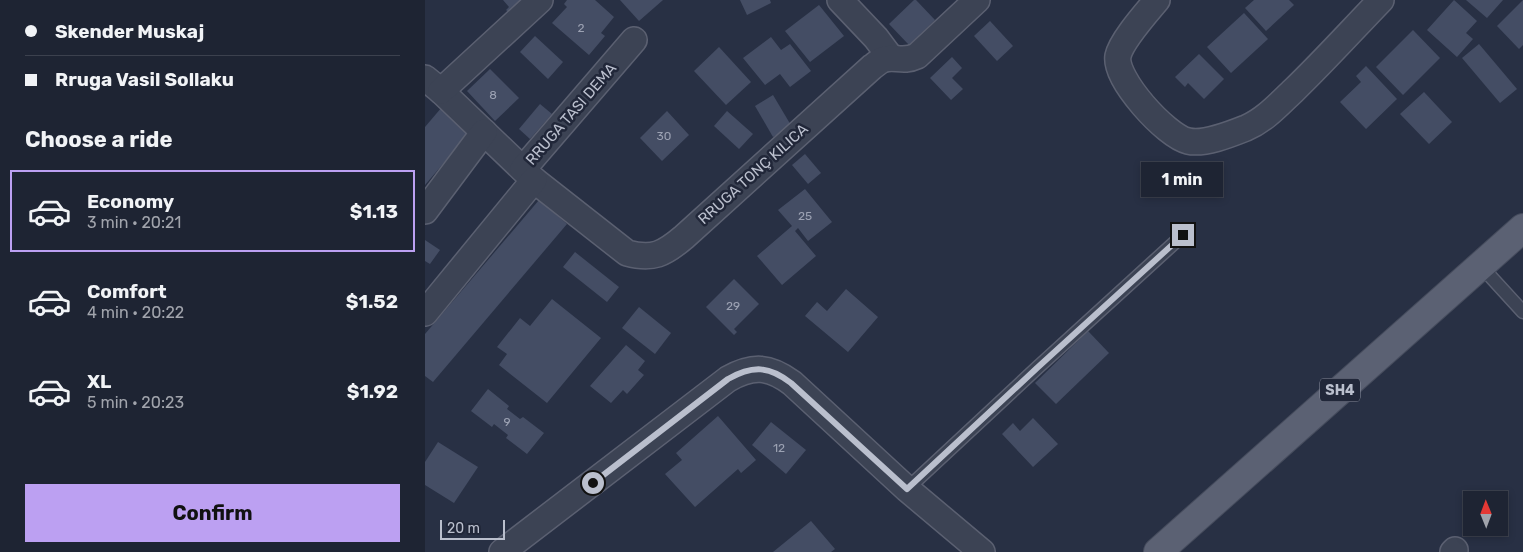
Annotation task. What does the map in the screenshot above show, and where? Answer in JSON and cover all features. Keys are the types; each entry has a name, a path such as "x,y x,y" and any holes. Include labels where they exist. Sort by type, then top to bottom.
{"main road":[{"name":"SH4","path":"1158,552 1523,228"}],"street":[{"path":"433,85 539,0"},
{"path":"841,0 877,38 891,58"},
{"name":"RRUGA TONÇ KILICA","path":"529,175 627,253 641,257 657,255 672,248 871,67 881,60 891,58 908,60 917,56 977,0"},
{"path":"1157,0 1122,47 1118,57 1119,68 1133,94 1176,136 1188,141 1206,141 1225,136 1248,127 1269,114 1381,0"},
{"name":"RRUGA TASI DEMA","path":"433,85 529,175 634,40"},
{"path":"425,212 484,132"},
{"path":"425,313 529,175"},
{"path":"503,552 728,379 741,372 756,369 780,374 907,489 982,552"}],"lane":[{"path":"907,489 1183,235"},
{"path":"1480,266 1523,312"}],"building":[{"path":"503,0 526,0 511,14 506,10 509,7"},
{"path":"567,0 595,0 614,17 601,33 605,36 589,55 552,23 567,7 564,4"},
{"path":"620,0 663,0 639,21"},
{"path":"740,0 770,0 771,3 747,15"},
{"path":"914,0 935,20 909,45 889,24"},
{"path":"1254,0 1289,0 1294,5 1266,31 1245,8"},
{"path":"1454,0 1477,21 1466,33 1473,39 1457,57 1427,30"},
{"path":"1466,0 1503,0 1487,18"},
{"path":"1523,0 1523,45 1519,49 1497,26"},
{"path":"819,5 844,36 810,62 785,31"},
{"path":"1244,13 1268,39 1231,73 1207,47"},
{"path":"990,21 1013,46 997,61 974,36"},
{"path":"1413,30 1440,58 1403,95 1376,67"},
{"path":"535,36 563,62 548,79 520,52"},
{"path":"771,37 781,50 790,44 811,71 790,87 780,74 765,85 743,58"},
{"path":"1479,44 1517,89 1500,103 1462,58"},
{"path":"719,47 751,82 726,105 694,71"},
{"path":"1199,54 1224,79 1204,99 1188,83 1185,87 1175,77"},
{"path":"952,57 962,68 952,78 963,89 951,100 930,78"},
{"path":"1366,66 1397,99 1366,129 1340,102 1361,82 1356,76"},
{"path":"490,69 519,98 495,121 467,91"},
{"path":"1424,92 1452,122 1429,144 1400,114"},
{"path":"773,95 792,127 773,137 755,106"},
{"path":"540,104 552,114 530,139 519,129"},
{"path":"442,107 471,131 425,185 425,127"},
{"path":"667,111 689,135 662,161 640,138"},
{"path":"727,111 753,134 739,149 714,126"},
{"path":"805,154 821,173 808,184 792,165"},
{"path":"805,189 832,222 808,241 798,228 795,231 816,256 782,285 757,256 792,226 778,210"},
{"path":"539,200 567,224 433,382 425,376 425,334"},
{"path":"425,240 440,250 430,264 425,261"},
{"path":"575,252 619,287 607,302 563,267"},
{"path":"734,279 759,304 734,329 737,332 734,335 706,307"},
{"path":"846,289 878,317 848,352 805,316 817,302 827,311"},
{"path":"552,299 601,338 547,403 499,365 507,354 497,347 520,318 530,326"},
{"path":"639,307 671,333 655,354 622,328"},
{"path":"1088,331 1109,353 1056,404 1035,383"},
{"path":"626,345 645,361 638,370 644,375 627,394 623,390 611,403 590,386"},
{"path":"488,389 509,406 507,409 520,419 523,417 544,433 527,454 506,438 508,435 494,424 492,427 471,411"},
{"path":"718,416 756,460 741,473 738,469 695,507 665,474 682,460 676,453"},
{"path":"1033,418 1058,444 1033,467 1002,434 1013,423 1020,431"},
{"path":"771,422 806,450 786,474 752,445"},
{"path":"438,442 478,467 454,503 425,485 425,462"},
{"path":"811,521 835,549 831,552 773,552"}],"route":[{"path":"593,483 728,379 741,372 756,369 780,374 907,489 1183,235"}]}
